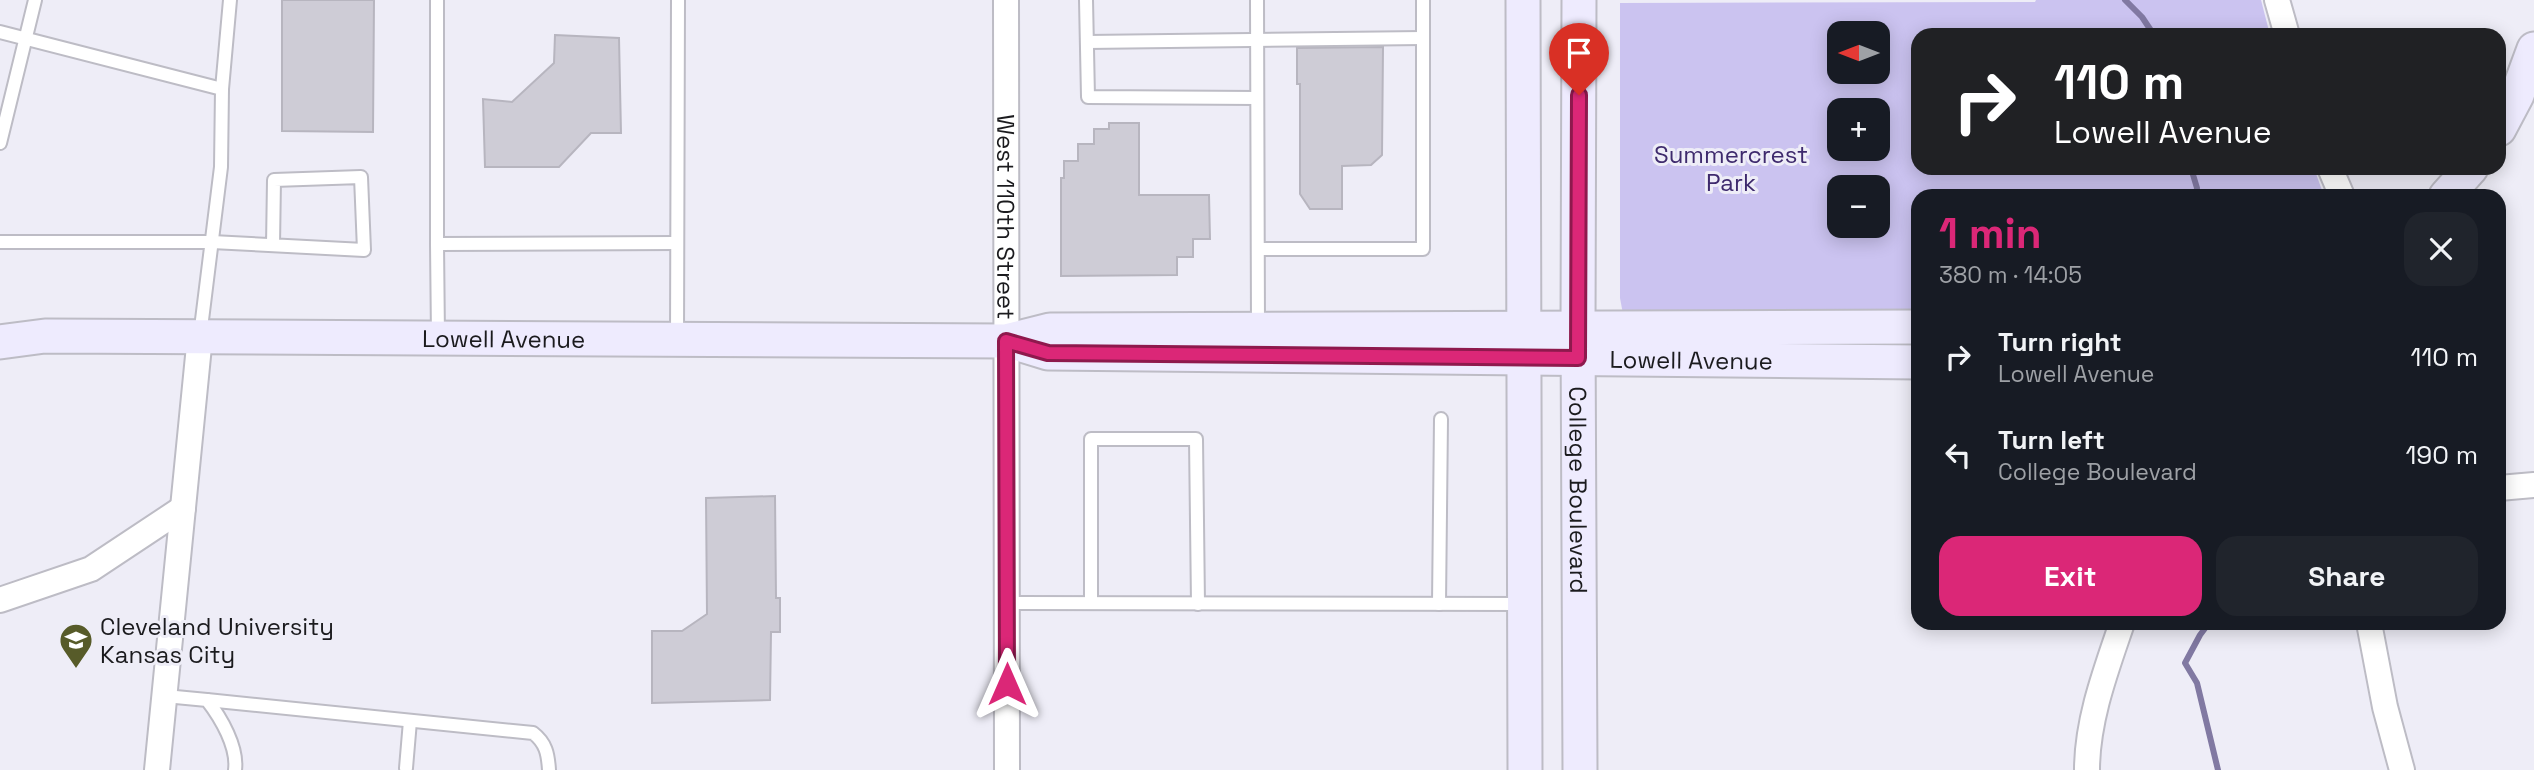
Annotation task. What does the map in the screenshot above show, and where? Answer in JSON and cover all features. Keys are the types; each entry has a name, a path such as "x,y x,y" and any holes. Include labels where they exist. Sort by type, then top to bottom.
{"street":[{"name":"West 110th Street","path":"1006,0 1007,770"},
{"path":"1523,0 1525,770"},
{"name":"College Boulevard","path":"1579,0 1580,770"},
{"path":"2277,0 2285,28"},
{"path":"2506,116 2533,54"},
{"path":"2452,189 2465,175"},
{"name":"Lowell Avenue","path":"1578,343 1911,327"},
{"name":"Lowell Avenue","path":"0,342 46,336 1006,341 1050,330 1258,329 1911,362"},
{"path":"157,770 200,336"},
{"name":"Lowell Avenue","path":"1006,341 1048,353 1524,342"},
{"path":"2506,487 2534,485"},
{"path":"0,600 91,569 183,508"},
{"path":"2087,770 2087,751 2096,703 2120,630"},
{"path":"2370,630 2385,707 2402,770"}],"lane":[{"path":"0,143 35,0"},
{"path":"200,336 221,167 222,89 230,0"},
{"path":"437,0 438,338"},
{"path":"677,340 678,0"},
{"path":"1086,0 1088,97 1257,98"},
{"path":"1257,0 1258,329"},
{"path":"1258,249 1423,249 1423,0"},
{"path":"0,32 222,89"},
{"path":"1087,41 1423,38"},
{"path":"0,242 212,242 364,250 361,177 274,180 272,245"},
{"path":"437,244 677,243"},
{"path":"1439,604 1441,419"},
{"path":"1091,603 1091,439 1195,439 1198,604"},
{"path":"1007,603 1525,604"},
{"path":"165,696 533,733 541,738 546,747 549,770"},
{"path":"206,701 217,713 228,735 236,763 235,770"},
{"path":"405,768 410,721"}],"green space":[{"name":"Summercrest Park","path":"2261,0 2268,28 1911,28 1911,175 2316,175 2322,189 1911,189 1911,318 1623,314 1620,298 1620,3"}],"building":[{"path":"282,0 374,0 373,132 282,131"},
{"path":"555,35 619,38 621,133 591,133 559,167 485,167 483,99 512,102 554,63"},
{"path":"1383,47 1382,155 1371,165 1342,166 1342,209 1310,209 1300,194 1300,84 1297,84 1297,48"},
{"path":"1109,123 1139,123 1139,195 1209,195 1210,239 1193,239 1193,257 1177,257 1177,275 1061,276 1061,178 1064,178 1064,161 1078,161 1078,144 1094,144 1094,129 1109,129"},
{"path":"775,496 776,598 780,598 780,632 771,632 770,700 652,703 652,631 682,631 707,614 706,498"}],"waterway":[{"path":"2125,0 2149,28"},
{"path":"2193,175 2197,189"},
{"path":"2204,630 2185,663 2197,683 2218,770"}],"place":[{"name":"Cleveland University Kansas City","path":"76,670"}],"route":[{"path":"1007,684 1006,341 1048,353 1578,358 1579,95"}]}
